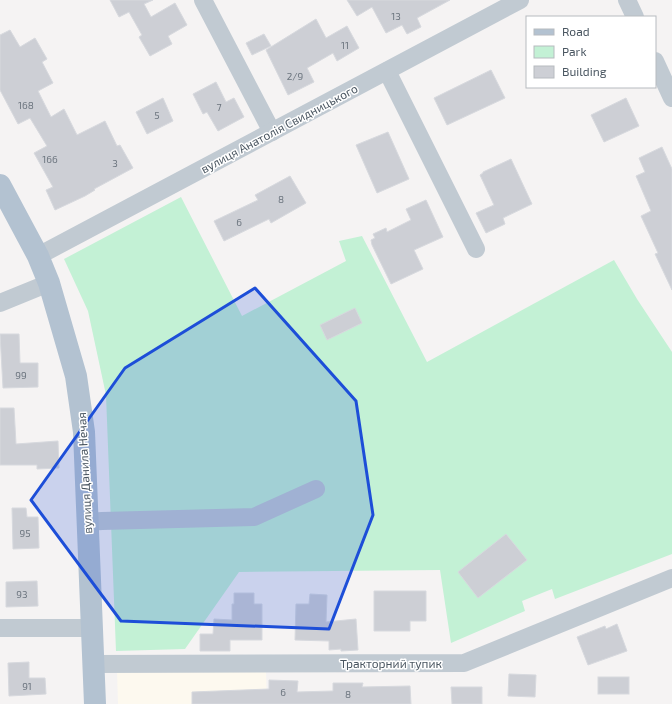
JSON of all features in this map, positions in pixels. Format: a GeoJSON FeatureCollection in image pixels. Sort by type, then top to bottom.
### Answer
{"type":"FeatureCollection","features":[{"type":"Feature","properties":{"kind":"main road","name":"вулиця Данила Нечая"},"geometry":{"type":"LineString","coordinates":[[0,185],[38,256],[49,283],[76,376],[84,432],[95,704]]}},
{"type":"Feature","properties":{"kind":"street"},"geometry":{"type":"LineString","coordinates":[[203,0],[272,132]]}},
{"type":"Feature","properties":{"kind":"street","name":"вулиця Анатолія Свидницького"},"geometry":{"type":"LineString","coordinates":[[38,256],[387,71],[494,6],[520,0]]}},
{"type":"Feature","properties":{"kind":"street"},"geometry":{"type":"LineString","coordinates":[[627,0],[635,16]]}},
{"type":"Feature","properties":{"kind":"street"},"geometry":{"type":"LineString","coordinates":[[656,63],[672,98]]}},
{"type":"Feature","properties":{"kind":"street"},"geometry":{"type":"LineString","coordinates":[[387,71],[476,250]]}},
{"type":"Feature","properties":{"kind":"street"},"geometry":{"type":"LineString","coordinates":[[0,303],[49,283]]}},
{"type":"Feature","properties":{"kind":"street"},"geometry":{"type":"LineString","coordinates":[[87,522],[254,517],[316,489]]}},
{"type":"Feature","properties":{"kind":"street","name":"Тракторний тупик"},"geometry":{"type":"LineString","coordinates":[[93,664],[464,663],[672,578]]}},
{"type":"Feature","properties":{"kind":"street"},"geometry":{"type":"LineString","coordinates":[[0,628],[91,628]]}},
{"type":"Feature","properties":{"kind":"highlighted area"},"geometry":{"type":"Polygon","coordinates":[[[255,288],[356,401],[373,515],[329,629],[121,621],[31,500],[125,368],[255,288]]]}},
{"type":"Feature","properties":{"kind":"shaded area"},"geometry":{"type":"Polygon","coordinates":[[[117,671],[266,672],[267,704],[118,704],[117,671]]]}},
{"type":"Feature","properties":{"kind":"green space"},"geometry":{"type":"Polygon","coordinates":[[[181,197],[242,316],[346,261],[339,241],[362,236],[427,362],[614,260],[637,299],[672,352],[672,554],[555,599],[552,589],[522,601],[525,611],[451,643],[440,570],[239,572],[185,649],[116,651],[106,395],[88,311],[64,259],[181,197]]]}},
{"type":"Feature","properties":{"kind":"building"},"geometry":{"type":"Polygon","coordinates":[[[110,0],[153,0],[144,4],[151,17],[175,3],[187,25],[168,36],[172,44],[150,56],[139,37],[142,35],[129,12],[119,17],[110,0]]]}},
{"type":"Feature","properties":{"kind":"building"},"geometry":{"type":"Polygon","coordinates":[[[347,0],[450,0],[417,18],[421,27],[407,34],[402,25],[386,33],[372,7],[357,16],[347,0]]]}},
{"type":"Feature","properties":{"kind":"building"},"geometry":{"type":"Polygon","coordinates":[[[316,19],[326,38],[347,26],[359,48],[337,61],[333,53],[307,68],[314,82],[288,95],[266,50],[316,19]]]}},
{"type":"Feature","properties":{"kind":"building"},"geometry":{"type":"Polygon","coordinates":[[[10,30],[20,47],[35,38],[47,59],[42,62],[53,83],[38,91],[51,117],[64,109],[77,135],[105,121],[117,146],[120,145],[133,168],[94,189],[95,190],[85,196],[55,210],[46,190],[53,187],[34,153],[47,146],[30,118],[18,124],[0,90],[0,35],[10,30]]]}},
{"type":"Feature","properties":{"kind":"building"},"geometry":{"type":"Polygon","coordinates":[[[264,34],[271,46],[252,55],[246,43],[264,34]]]}},
{"type":"Feature","properties":{"kind":"building"},"geometry":{"type":"Polygon","coordinates":[[[491,70],[505,98],[447,125],[434,98],[491,70]]]}},
{"type":"Feature","properties":{"kind":"building"},"geometry":{"type":"Polygon","coordinates":[[[216,82],[226,102],[234,98],[244,117],[218,131],[207,112],[203,114],[193,94],[216,82]]]}},
{"type":"Feature","properties":{"kind":"building"},"geometry":{"type":"Polygon","coordinates":[[[163,98],[173,121],[147,134],[136,112],[163,98]]]}},
{"type":"Feature","properties":{"kind":"building"},"geometry":{"type":"Polygon","coordinates":[[[626,98],[639,126],[604,142],[591,115],[626,98]]]}},
{"type":"Feature","properties":{"kind":"building"},"geometry":{"type":"Polygon","coordinates":[[[388,132],[409,179],[377,193],[356,145],[388,132]]]}},
{"type":"Feature","properties":{"kind":"building"},"geometry":{"type":"Polygon","coordinates":[[[662,147],[672,169],[672,290],[655,254],[658,253],[641,216],[651,211],[636,176],[645,172],[639,158],[662,147]]]}},
{"type":"Feature","properties":{"kind":"building"},"geometry":{"type":"Polygon","coordinates":[[[511,159],[532,204],[503,218],[505,224],[486,233],[476,213],[494,205],[480,175],[483,172],[511,159]]]}},
{"type":"Feature","properties":{"kind":"building"},"geometry":{"type":"Polygon","coordinates":[[[290,176],[306,203],[271,223],[269,219],[224,241],[214,221],[258,200],[255,195],[290,176]]]}},
{"type":"Feature","properties":{"kind":"building"},"geometry":{"type":"Polygon","coordinates":[[[426,200],[443,237],[414,250],[423,269],[391,284],[372,245],[371,240],[375,238],[373,234],[386,228],[387,232],[411,220],[406,209],[426,200]]]}},
{"type":"Feature","properties":{"kind":"building"},"geometry":{"type":"Polygon","coordinates":[[[355,308],[362,323],[327,340],[320,325],[355,308]]]}},
{"type":"Feature","properties":{"kind":"building"},"geometry":{"type":"Polygon","coordinates":[[[0,334],[19,334],[20,363],[38,363],[38,387],[3,388],[0,334]]]}},
{"type":"Feature","properties":{"kind":"building"},"geometry":{"type":"Polygon","coordinates":[[[0,408],[14,408],[16,444],[58,441],[59,468],[37,469],[37,465],[0,465],[0,408]]]}},
{"type":"Feature","properties":{"kind":"building"},"geometry":{"type":"Polygon","coordinates":[[[12,508],[26,508],[27,517],[38,517],[39,548],[13,549],[12,508]]]}},
{"type":"Feature","properties":{"kind":"building"},"geometry":{"type":"Polygon","coordinates":[[[506,534],[527,560],[478,598],[458,572],[506,534]]]}},
{"type":"Feature","properties":{"kind":"building"},"geometry":{"type":"Polygon","coordinates":[[[37,581],[38,606],[6,607],[6,582],[37,581]]]}},
{"type":"Feature","properties":{"kind":"building"},"geometry":{"type":"Polygon","coordinates":[[[374,591],[426,591],[426,621],[410,621],[410,631],[374,631],[374,591]]]}},
{"type":"Feature","properties":{"kind":"building"},"geometry":{"type":"Polygon","coordinates":[[[234,593],[254,593],[254,604],[262,604],[262,640],[230,640],[230,651],[200,651],[200,634],[213,634],[214,619],[232,620],[234,593]]]}},
{"type":"Feature","properties":{"kind":"building"},"geometry":{"type":"Polygon","coordinates":[[[310,594],[327,595],[326,622],[356,619],[358,650],[329,650],[329,641],[295,640],[296,604],[309,604],[310,594]]]}},
{"type":"Feature","properties":{"kind":"building"},"geometry":{"type":"Polygon","coordinates":[[[617,624],[627,651],[588,665],[577,637],[605,626],[606,629],[617,624]]]}},
{"type":"Feature","properties":{"kind":"building"},"geometry":{"type":"Polygon","coordinates":[[[29,662],[29,678],[45,678],[46,694],[9,696],[8,663],[29,662]]]}},
{"type":"Feature","properties":{"kind":"building"},"geometry":{"type":"Polygon","coordinates":[[[509,674],[536,675],[535,697],[508,696],[509,674]]]}},
{"type":"Feature","properties":{"kind":"building"},"geometry":{"type":"Polygon","coordinates":[[[598,677],[629,677],[629,694],[598,694],[598,677]]]}},
{"type":"Feature","properties":{"kind":"building"},"geometry":{"type":"Polygon","coordinates":[[[269,680],[298,681],[297,692],[333,691],[333,683],[363,683],[362,687],[410,686],[411,704],[192,704],[192,692],[269,689],[269,680]]]}},
{"type":"Feature","properties":{"kind":"building"},"geometry":{"type":"Polygon","coordinates":[[[451,687],[482,687],[482,704],[452,704],[451,687]]]}}]}
